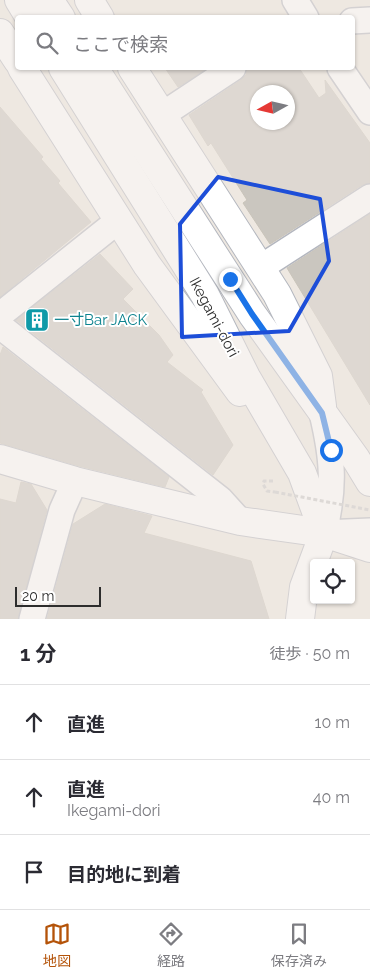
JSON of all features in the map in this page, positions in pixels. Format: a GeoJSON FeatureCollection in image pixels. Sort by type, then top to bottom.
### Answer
{"type":"FeatureCollection","features":[{"type":"Feature","properties":{"kind":"main road"},"geometry":{"type":"LineString","coordinates":[[19,0],[28,15]]}},
{"type":"Feature","properties":{"kind":"main road"},"geometry":{"type":"LineString","coordinates":[[50,0],[59,15]]}},
{"type":"Feature","properties":{"kind":"main road"},"geometry":{"type":"LineString","coordinates":[[89,0],[98,15]]}},
{"type":"Feature","properties":{"kind":"main road"},"geometry":{"type":"LineString","coordinates":[[0,33],[15,56]]}},
{"type":"Feature","properties":{"kind":"main road"},"geometry":{"type":"LineString","coordinates":[[23,70],[176,307],[235,387],[281,436]]}},
{"type":"Feature","properties":{"kind":"main road","name":"Ikegami-dori"},"geometry":{"type":"LineString","coordinates":[[65,70],[205,295],[246,377],[302,473],[324,533]]}},
{"type":"Feature","properties":{"kind":"main road","name":"Ikegami-dori"},"geometry":{"type":"LineString","coordinates":[[95,70],[252,314],[322,413],[363,455],[370,482]]}},
{"type":"Feature","properties":{"kind":"main road"},"geometry":{"type":"LineString","coordinates":[[133,70],[260,268],[318,376],[322,413]]}},
{"type":"Feature","properties":{"kind":"main road"},"geometry":{"type":"LineString","coordinates":[[0,459],[74,481],[240,522],[324,533],[370,548]]}},
{"type":"Feature","properties":{"kind":"main road"},"geometry":{"type":"LineString","coordinates":[[300,619],[304,587],[324,533]]}},
{"type":"Feature","properties":{"kind":"street"},"geometry":{"type":"LineString","coordinates":[[295,0],[304,15]]}},
{"type":"Feature","properties":{"kind":"street"},"geometry":{"type":"LineString","coordinates":[[355,21],[370,20]]}},
{"type":"Feature","properties":{"kind":"street"},"geometry":{"type":"LineString","coordinates":[[162,114],[230,70]]}},
{"type":"Feature","properties":{"kind":"street"},"geometry":{"type":"LineString","coordinates":[[341,70],[370,112]]}},
{"type":"Feature","properties":{"kind":"street"},"geometry":{"type":"LineString","coordinates":[[260,268],[370,197]]}},
{"type":"Feature","properties":{"kind":"street"},"geometry":{"type":"LineString","coordinates":[[0,315],[119,220]]}},
{"type":"Feature","properties":{"kind":"street"},"geometry":{"type":"LineString","coordinates":[[0,326],[220,500],[240,522]]}},
{"type":"Feature","properties":{"kind":"street"},"geometry":{"type":"LineString","coordinates":[[322,413],[331,450],[332,482],[330,508],[324,533],[370,531]]}},
{"type":"Feature","properties":{"kind":"street"},"geometry":{"type":"LineString","coordinates":[[32,619],[62,510],[74,481]]}},
{"type":"Feature","properties":{"kind":"path"},"geometry":{"type":"LineString","coordinates":[[274,487],[272,480],[264,481],[262,484],[267,491],[370,510]]}},
{"type":"Feature","properties":{"kind":"highlighted area"},"geometry":{"type":"Polygon","coordinates":[[[218,177],[320,199],[329,261],[289,331],[182,337],[180,224],[218,177]]]}},
{"type":"Feature","properties":{"kind":"building"},"geometry":{"type":"Polygon","coordinates":[[[166,70],[205,70],[178,87],[166,70]]]}},
{"type":"Feature","properties":{"kind":"building"},"geometry":{"type":"Polygon","coordinates":[[[247,70],[300,70],[319,98],[326,93],[325,80],[370,143],[370,183],[362,185],[270,244],[243,203],[247,200],[211,143],[208,146],[189,115],[241,80],[246,75],[247,70]]]}},
{"type":"Feature","properties":{"kind":"building"},"geometry":{"type":"Polygon","coordinates":[[[0,107],[43,157],[41,159],[60,181],[58,183],[91,222],[0,297],[0,107]]]}},
{"type":"Feature","properties":{"kind":"building"},"geometry":{"type":"Polygon","coordinates":[[[370,214],[370,405],[287,268],[370,214]]]}},
{"type":"Feature","properties":{"kind":"building"},"geometry":{"type":"Polygon","coordinates":[[[100,254],[133,289],[123,299],[159,335],[173,355],[167,362],[203,390],[201,392],[233,445],[213,475],[16,320],[100,254]]]}},
{"type":"Feature","properties":{"kind":"building"},"geometry":{"type":"Polygon","coordinates":[[[3,347],[169,477],[165,487],[79,466],[0,443],[0,355],[3,347]]]}},
{"type":"Feature","properties":{"kind":"building"},"geometry":{"type":"Polygon","coordinates":[[[21,482],[31,484],[47,510],[18,619],[0,619],[0,499],[16,503],[21,482]]]}},
{"type":"Feature","properties":{"kind":"building"},"geometry":{"type":"Polygon","coordinates":[[[105,504],[152,516],[144,533],[251,561],[269,619],[47,619],[73,524],[105,504]]]}},
{"type":"Feature","properties":{"kind":"place","name":"一寸Bar JACK"},"geometry":{"type":"Point","coordinates":[37,320]}},
{"type":"Feature","properties":{"kind":"route"},"geometry":{"type":"LineString","coordinates":[[230,279],[252,314],[322,413],[331,450]]}}]}
